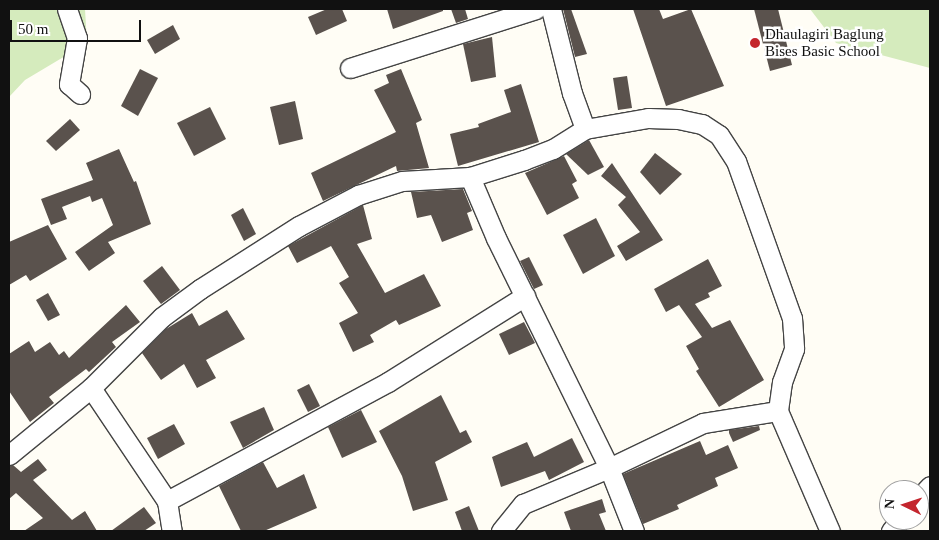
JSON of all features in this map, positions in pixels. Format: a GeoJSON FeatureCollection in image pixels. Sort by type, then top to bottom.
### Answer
{"type":"FeatureCollection","features":[{"type":"Feature","properties":{"kind":"street"},"geometry":{"type":"LineString","coordinates":[[67,9],[77,38],[69,84],[80,94]]}},
{"type":"Feature","properties":{"kind":"street"},"geometry":{"type":"LineString","coordinates":[[350,68],[536,9]]}},
{"type":"Feature","properties":{"kind":"street"},"geometry":{"type":"LineString","coordinates":[[551,9],[572,93],[585,128]]}},
{"type":"Feature","properties":{"kind":"street"},"geometry":{"type":"LineString","coordinates":[[10,452],[91,388],[162,317],[200,289],[299,226],[358,195],[402,181],[470,177],[553,149],[585,128],[648,118],[678,119],[702,124],[719,135],[736,161],[746,184],[792,318],[794,349],[782,382],[778,411],[830,531]]}},
{"type":"Feature","properties":{"kind":"street"},"geometry":{"type":"LineString","coordinates":[[470,177],[525,296],[609,468],[634,531]]}},
{"type":"Feature","properties":{"kind":"street"},"geometry":{"type":"LineString","coordinates":[[167,501],[261,453],[388,382],[525,296]]}},
{"type":"Feature","properties":{"kind":"street"},"geometry":{"type":"LineString","coordinates":[[91,388],[167,501],[172,531]]}},
{"type":"Feature","properties":{"kind":"street"},"geometry":{"type":"LineString","coordinates":[[501,531],[523,504],[609,468],[704,423],[778,411]]}},
{"type":"Feature","properties":{"kind":"green space"},"geometry":{"type":"Polygon","coordinates":[[[9,9],[85,9],[87,43],[25,80],[9,97],[9,9]]]}},
{"type":"Feature","properties":{"kind":"green space"},"geometry":{"type":"Polygon","coordinates":[[[810,9],[930,9],[930,68],[836,43],[810,9]]]}},
{"type":"Feature","properties":{"kind":"building"},"geometry":{"type":"Polygon","coordinates":[[[327,9],[342,9],[347,21],[316,35],[308,17],[327,9]]]}},
{"type":"Feature","properties":{"kind":"building"},"geometry":{"type":"Polygon","coordinates":[[[387,9],[443,9],[443,11],[393,29],[387,9]]]}},
{"type":"Feature","properties":{"kind":"building"},"geometry":{"type":"Polygon","coordinates":[[[451,9],[465,9],[468,19],[456,23],[451,9]]]}},
{"type":"Feature","properties":{"kind":"building"},"geometry":{"type":"Polygon","coordinates":[[[563,9],[571,9],[587,54],[575,57],[563,9]]]}},
{"type":"Feature","properties":{"kind":"building"},"geometry":{"type":"Polygon","coordinates":[[[633,9],[659,9],[663,19],[691,9],[724,86],[666,106],[633,9]]]}},
{"type":"Feature","properties":{"kind":"building"},"geometry":{"type":"Polygon","coordinates":[[[754,9],[778,9],[792,65],[770,71],[754,9]]]}},
{"type":"Feature","properties":{"kind":"building"},"geometry":{"type":"Polygon","coordinates":[[[173,25],[180,39],[155,54],[147,40],[173,25]]]}},
{"type":"Feature","properties":{"kind":"building"},"geometry":{"type":"Polygon","coordinates":[[[492,37],[496,77],[471,82],[463,44],[492,37]]]}},
{"type":"Feature","properties":{"kind":"building"},"geometry":{"type":"Polygon","coordinates":[[[140,69],[158,78],[138,116],[121,106],[140,69]]]}},
{"type":"Feature","properties":{"kind":"building"},"geometry":{"type":"Polygon","coordinates":[[[401,69],[422,120],[416,123],[429,168],[397,171],[396,166],[323,201],[311,173],[396,132],[374,90],[389,83],[386,75],[401,69]]]}},
{"type":"Feature","properties":{"kind":"building"},"geometry":{"type":"Polygon","coordinates":[[[627,76],[632,108],[618,110],[613,78],[627,76]]]}},
{"type":"Feature","properties":{"kind":"building"},"geometry":{"type":"Polygon","coordinates":[[[521,84],[539,142],[458,166],[450,134],[479,127],[478,124],[511,112],[504,90],[521,84]]]}},
{"type":"Feature","properties":{"kind":"building"},"geometry":{"type":"Polygon","coordinates":[[[295,101],[303,139],[279,145],[270,107],[295,101]]]}},
{"type":"Feature","properties":{"kind":"building"},"geometry":{"type":"Polygon","coordinates":[[[210,107],[226,139],[194,156],[177,123],[210,107]]]}},
{"type":"Feature","properties":{"kind":"building"},"geometry":{"type":"Polygon","coordinates":[[[70,119],[80,130],[56,151],[46,141],[70,119]]]}},
{"type":"Feature","properties":{"kind":"building"},"geometry":{"type":"Polygon","coordinates":[[[589,140],[604,167],[588,175],[566,154],[589,140]]]}},
{"type":"Feature","properties":{"kind":"building"},"geometry":{"type":"Polygon","coordinates":[[[119,149],[134,182],[136,181],[151,224],[108,242],[115,253],[89,271],[75,252],[113,225],[102,198],[92,202],[90,196],[62,207],[67,219],[51,225],[41,199],[93,180],[86,163],[119,149]]]}},
{"type":"Feature","properties":{"kind":"building"},"geometry":{"type":"Polygon","coordinates":[[[655,153],[682,174],[660,195],[640,172],[655,153]]]}},
{"type":"Feature","properties":{"kind":"building"},"geometry":{"type":"Polygon","coordinates":[[[564,156],[577,181],[572,184],[579,198],[547,215],[525,173],[564,156]]]}},
{"type":"Feature","properties":{"kind":"building"},"geometry":{"type":"Polygon","coordinates":[[[612,163],[663,240],[626,261],[617,246],[640,232],[618,205],[626,197],[601,176],[612,163]]]}},
{"type":"Feature","properties":{"kind":"building"},"geometry":{"type":"Polygon","coordinates":[[[463,189],[472,211],[467,213],[473,230],[442,242],[431,215],[417,218],[411,192],[463,189]]]}},
{"type":"Feature","properties":{"kind":"building"},"geometry":{"type":"Polygon","coordinates":[[[363,205],[372,239],[357,244],[385,293],[424,274],[441,306],[399,325],[396,320],[370,335],[374,342],[353,352],[339,323],[358,313],[339,283],[349,277],[331,246],[297,263],[288,246],[363,205]]]}},
{"type":"Feature","properties":{"kind":"building"},"geometry":{"type":"Polygon","coordinates":[[[243,208],[256,234],[244,241],[231,215],[243,208]]]}},
{"type":"Feature","properties":{"kind":"building"},"geometry":{"type":"Polygon","coordinates":[[[596,218],[615,256],[583,274],[563,235],[596,218]]]}},
{"type":"Feature","properties":{"kind":"building"},"geometry":{"type":"Polygon","coordinates":[[[48,225],[67,259],[30,281],[26,275],[9,285],[9,242],[48,225]]]}},
{"type":"Feature","properties":{"kind":"building"},"geometry":{"type":"Polygon","coordinates":[[[529,257],[543,285],[534,289],[520,261],[529,257]]]}},
{"type":"Feature","properties":{"kind":"building"},"geometry":{"type":"Polygon","coordinates":[[[708,259],[722,286],[708,293],[710,297],[695,304],[712,328],[730,320],[764,380],[719,407],[696,371],[699,369],[686,346],[702,337],[679,305],[666,312],[654,289],[708,259]]]}},
{"type":"Feature","properties":{"kind":"building"},"geometry":{"type":"Polygon","coordinates":[[[162,266],[180,290],[161,304],[143,281],[162,266]]]}},
{"type":"Feature","properties":{"kind":"building"},"geometry":{"type":"Polygon","coordinates":[[[48,293],[60,315],[48,321],[36,300],[48,293]]]}},
{"type":"Feature","properties":{"kind":"building"},"geometry":{"type":"Polygon","coordinates":[[[126,305],[140,322],[112,342],[116,347],[89,372],[86,369],[49,397],[54,403],[30,422],[9,391],[9,354],[29,341],[35,352],[50,342],[59,355],[64,351],[69,358],[126,305]]]}},
{"type":"Feature","properties":{"kind":"building"},"geometry":{"type":"Polygon","coordinates":[[[227,310],[245,339],[206,360],[216,378],[197,388],[184,364],[161,380],[142,353],[166,329],[192,313],[199,326],[227,310]]]}},
{"type":"Feature","properties":{"kind":"building"},"geometry":{"type":"Polygon","coordinates":[[[524,322],[535,343],[509,355],[499,334],[524,322]]]}},
{"type":"Feature","properties":{"kind":"building"},"geometry":{"type":"Polygon","coordinates":[[[309,384],[320,406],[308,412],[297,390],[309,384]]]}},
{"type":"Feature","properties":{"kind":"building"},"geometry":{"type":"Polygon","coordinates":[[[441,395],[460,433],[466,430],[472,442],[435,462],[448,500],[413,511],[402,476],[379,431],[441,395]]]}},
{"type":"Feature","properties":{"kind":"building"},"geometry":{"type":"Polygon","coordinates":[[[264,407],[274,430],[243,448],[230,422],[264,407]]]}},
{"type":"Feature","properties":{"kind":"building"},"geometry":{"type":"Polygon","coordinates":[[[361,410],[377,442],[342,458],[328,427],[361,410]]]}},
{"type":"Feature","properties":{"kind":"building"},"geometry":{"type":"Polygon","coordinates":[[[174,424],[185,444],[158,459],[147,438],[174,424]]]}},
{"type":"Feature","properties":{"kind":"building"},"geometry":{"type":"Polygon","coordinates":[[[759,426],[760,430],[733,442],[729,433],[729,430],[759,426]]]}},
{"type":"Feature","properties":{"kind":"building"},"geometry":{"type":"Polygon","coordinates":[[[572,438],[584,462],[549,480],[545,471],[501,487],[492,457],[527,442],[534,457],[572,438]]]}},
{"type":"Feature","properties":{"kind":"building"},"geometry":{"type":"Polygon","coordinates":[[[700,441],[706,455],[728,445],[738,468],[715,478],[718,486],[677,505],[679,509],[643,524],[623,474],[700,441]]]}},
{"type":"Feature","properties":{"kind":"building"},"geometry":{"type":"Polygon","coordinates":[[[38,459],[47,470],[33,480],[72,520],[85,511],[97,531],[24,531],[43,518],[16,493],[9,499],[9,466],[13,465],[21,472],[38,459]]]}},
{"type":"Feature","properties":{"kind":"building"},"geometry":{"type":"Polygon","coordinates":[[[263,462],[277,488],[304,474],[317,508],[264,531],[241,531],[219,486],[263,462]]]}},
{"type":"Feature","properties":{"kind":"building"},"geometry":{"type":"Polygon","coordinates":[[[602,499],[606,512],[599,514],[606,531],[571,531],[564,512],[602,499]]]}},
{"type":"Feature","properties":{"kind":"building"},"geometry":{"type":"Polygon","coordinates":[[[469,506],[479,531],[462,531],[455,512],[469,506]]]}},
{"type":"Feature","properties":{"kind":"building"},"geometry":{"type":"Polygon","coordinates":[[[144,507],[156,523],[144,531],[111,531],[144,507]]]}},
{"type":"Feature","properties":{"kind":"place","name":"Dhaulagiri Baglung Bises Basic School"},"geometry":{"type":"Point","coordinates":[755,43]}}]}
